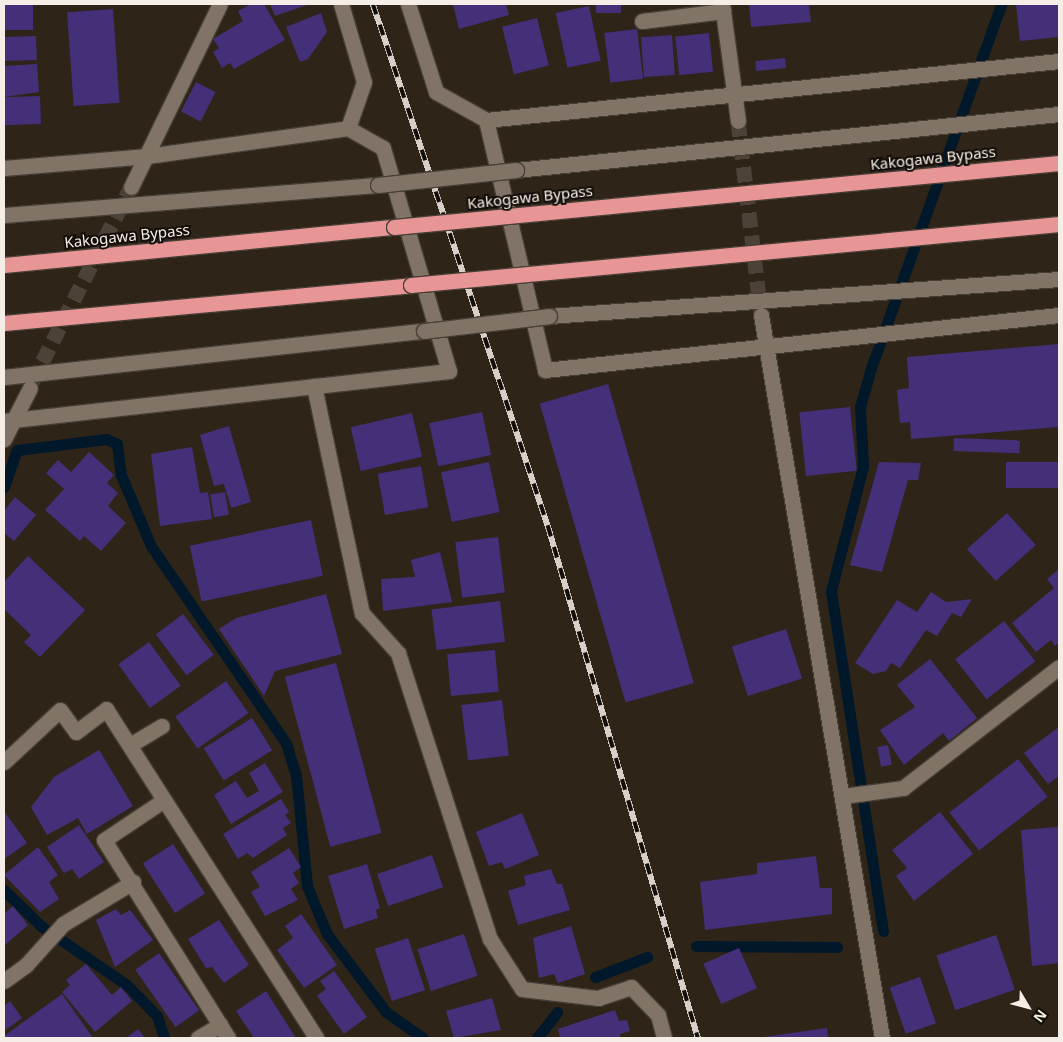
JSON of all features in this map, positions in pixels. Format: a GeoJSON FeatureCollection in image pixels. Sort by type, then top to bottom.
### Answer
{"type":"FeatureCollection","features":[{"type":"Feature","properties":{"kind":"highway","name":"Kakogawa Bypass"},"geometry":{"type":"LineString","coordinates":[[4,265],[1059,163]]}},
{"type":"Feature","properties":{"kind":"highway"},"geometry":{"type":"LineString","coordinates":[[4,323],[1059,224]]}},
{"type":"Feature","properties":{"kind":"street"},"geometry":{"type":"LineString","coordinates":[[131,187],[220,4]]}},
{"type":"Feature","properties":{"kind":"street"},"geometry":{"type":"LineString","coordinates":[[340,4],[364,82],[348,128]]}},
{"type":"Feature","properties":{"kind":"street"},"geometry":{"type":"LineString","coordinates":[[408,4],[436,92],[486,120],[1059,61]]}},
{"type":"Feature","properties":{"kind":"street"},"geometry":{"type":"LineString","coordinates":[[642,21],[722,8],[738,121]]}},
{"type":"Feature","properties":{"kind":"street"},"geometry":{"type":"LineString","coordinates":[[4,215],[378,185],[1059,114]]}},
{"type":"Feature","properties":{"kind":"street"},"geometry":{"type":"LineString","coordinates":[[486,120],[545,370],[1059,315]]}},
{"type":"Feature","properties":{"kind":"street"},"geometry":{"type":"LineString","coordinates":[[4,168],[147,156],[348,128],[383,148],[449,371],[9,420]]}},
{"type":"Feature","properties":{"kind":"street"},"geometry":{"type":"LineString","coordinates":[[4,377],[549,316],[1059,279]]}},
{"type":"Feature","properties":{"kind":"street"},"geometry":{"type":"LineString","coordinates":[[761,315],[845,796],[882,1038]]}},
{"type":"Feature","properties":{"kind":"street"},"geometry":{"type":"LineString","coordinates":[[314,386],[362,613],[398,653],[490,939],[522,988],[598,998],[631,987],[658,1015],[664,1038]]}},
{"type":"Feature","properties":{"kind":"street"},"geometry":{"type":"LineString","coordinates":[[4,440],[9,420],[30,388]]}},
{"type":"Feature","properties":{"kind":"street"},"geometry":{"type":"LineString","coordinates":[[845,796],[904,788],[1059,667]]}},
{"type":"Feature","properties":{"kind":"street"},"geometry":{"type":"LineString","coordinates":[[4,762],[60,710],[76,732],[106,708],[316,1038]]}},
{"type":"Feature","properties":{"kind":"street"},"geometry":{"type":"LineString","coordinates":[[130,745],[162,726]]}},
{"type":"Feature","properties":{"kind":"street"},"geometry":{"type":"LineString","coordinates":[[164,800],[104,840],[133,882],[228,1038]]}},
{"type":"Feature","properties":{"kind":"street"},"geometry":{"type":"LineString","coordinates":[[4,982],[26,965],[64,924],[133,882]]}},
{"type":"Feature","properties":{"kind":"street"},"geometry":{"type":"LineString","coordinates":[[198,1038],[220,1025]]}},
{"type":"Feature","properties":{"kind":"building"},"geometry":{"type":"Polygon","coordinates":[[[4,4],[33,4],[33,30],[4,30],[4,4]]]}},
{"type":"Feature","properties":{"kind":"building"},"geometry":{"type":"Polygon","coordinates":[[[251,4],[264,4],[285,40],[234,69],[230,63],[222,68],[213,52],[219,48],[213,39],[243,21],[238,11],[251,4]]]}},
{"type":"Feature","properties":{"kind":"building"},"geometry":{"type":"Polygon","coordinates":[[[270,4],[310,4],[275,16],[270,4]]]}},
{"type":"Feature","properties":{"kind":"building"},"geometry":{"type":"Polygon","coordinates":[[[453,4],[506,4],[509,15],[459,29],[453,4]]]}},
{"type":"Feature","properties":{"kind":"building"},"geometry":{"type":"Polygon","coordinates":[[[596,4],[621,4],[621,13],[596,13],[596,4]]]}},
{"type":"Feature","properties":{"kind":"building"},"geometry":{"type":"Polygon","coordinates":[[[749,4],[809,4],[811,22],[751,27],[749,4]]]}},
{"type":"Feature","properties":{"kind":"building"},"geometry":{"type":"Polygon","coordinates":[[[1016,4],[1059,4],[1059,37],[1020,41],[1016,4]]]}},
{"type":"Feature","properties":{"kind":"building"},"geometry":{"type":"Polygon","coordinates":[[[589,6],[601,61],[567,68],[556,13],[589,6]]]}},
{"type":"Feature","properties":{"kind":"building"},"geometry":{"type":"Polygon","coordinates":[[[113,9],[120,103],[74,106],[67,12],[113,9]]]}},
{"type":"Feature","properties":{"kind":"building"},"geometry":{"type":"Polygon","coordinates":[[[321,13],[327,32],[308,59],[300,62],[286,27],[321,13]]]}},
{"type":"Feature","properties":{"kind":"building"},"geometry":{"type":"Polygon","coordinates":[[[537,18],[549,66],[514,74],[502,27],[537,18]]]}},
{"type":"Feature","properties":{"kind":"building"},"geometry":{"type":"Polygon","coordinates":[[[637,29],[643,79],[610,83],[604,33],[637,29]]]}},
{"type":"Feature","properties":{"kind":"building"},"geometry":{"type":"Polygon","coordinates":[[[709,33],[713,72],[679,75],[675,37],[709,33]]]}},
{"type":"Feature","properties":{"kind":"building"},"geometry":{"type":"Polygon","coordinates":[[[672,35],[675,75],[644,77],[641,37],[672,35]]]}},
{"type":"Feature","properties":{"kind":"building"},"geometry":{"type":"Polygon","coordinates":[[[36,36],[37,60],[5,61],[4,37],[36,36]]]}},
{"type":"Feature","properties":{"kind":"building"},"geometry":{"type":"Polygon","coordinates":[[[785,58],[786,68],[756,71],[755,61],[785,58]]]}},
{"type":"Feature","properties":{"kind":"building"},"geometry":{"type":"Polygon","coordinates":[[[37,64],[39,92],[4,97],[4,66],[37,64]]]}},
{"type":"Feature","properties":{"kind":"building"},"geometry":{"type":"Polygon","coordinates":[[[196,82],[216,92],[201,121],[181,111],[196,82]]]}},
{"type":"Feature","properties":{"kind":"building"},"geometry":{"type":"Polygon","coordinates":[[[40,96],[41,124],[5,125],[4,97],[40,96]]]}},
{"type":"Feature","properties":{"kind":"building"},"geometry":{"type":"Polygon","coordinates":[[[1059,344],[1059,427],[911,439],[910,422],[900,423],[897,390],[909,388],[907,357],[1059,344]]]}},
{"type":"Feature","properties":{"kind":"building"},"geometry":{"type":"Polygon","coordinates":[[[608,384],[694,683],[625,703],[540,404],[608,384]]]}},
{"type":"Feature","properties":{"kind":"building"},"geometry":{"type":"Polygon","coordinates":[[[850,407],[857,471],[806,476],[799,412],[850,407]]]}},
{"type":"Feature","properties":{"kind":"building"},"geometry":{"type":"Polygon","coordinates":[[[482,412],[491,455],[438,466],[429,423],[482,412]]]}},
{"type":"Feature","properties":{"kind":"building"},"geometry":{"type":"Polygon","coordinates":[[[412,413],[422,457],[361,471],[351,427],[412,413]]]}},
{"type":"Feature","properties":{"kind":"building"},"geometry":{"type":"Polygon","coordinates":[[[229,426],[251,502],[231,508],[224,484],[214,486],[200,435],[229,426]]]}},
{"type":"Feature","properties":{"kind":"building"},"geometry":{"type":"Polygon","coordinates":[[[954,438],[1020,440],[1020,453],[954,451],[954,438]]]}},
{"type":"Feature","properties":{"kind":"building"},"geometry":{"type":"Polygon","coordinates":[[[192,447],[200,493],[208,492],[212,519],[160,526],[151,454],[192,447]]]}},
{"type":"Feature","properties":{"kind":"building"},"geometry":{"type":"Polygon","coordinates":[[[89,452],[114,475],[107,483],[118,493],[108,506],[126,523],[101,551],[84,536],[80,541],[45,510],[64,489],[46,473],[58,460],[71,472],[89,452]]]}},
{"type":"Feature","properties":{"kind":"building"},"geometry":{"type":"Polygon","coordinates":[[[489,462],[500,512],[452,522],[441,472],[489,462]]]}},
{"type":"Feature","properties":{"kind":"building"},"geometry":{"type":"Polygon","coordinates":[[[879,462],[921,463],[918,480],[908,480],[882,572],[850,565],[879,462]]]}},
{"type":"Feature","properties":{"kind":"building"},"geometry":{"type":"Polygon","coordinates":[[[1006,462],[1059,462],[1059,488],[1006,488],[1006,462]]]}},
{"type":"Feature","properties":{"kind":"building"},"geometry":{"type":"Polygon","coordinates":[[[421,466],[428,507],[385,515],[378,474],[421,466]]]}},
{"type":"Feature","properties":{"kind":"building"},"geometry":{"type":"Polygon","coordinates":[[[225,492],[229,515],[214,517],[210,495],[225,492]]]}},
{"type":"Feature","properties":{"kind":"building"},"geometry":{"type":"Polygon","coordinates":[[[15,497],[36,515],[14,541],[4,533],[4,511],[15,497]]]}},
{"type":"Feature","properties":{"kind":"building"},"geometry":{"type":"Polygon","coordinates":[[[1007,513],[1036,545],[996,581],[967,549],[1007,513]]]}},
{"type":"Feature","properties":{"kind":"building"},"geometry":{"type":"Polygon","coordinates":[[[311,520],[323,576],[202,602],[190,546],[311,520]]]}},
{"type":"Feature","properties":{"kind":"building"},"geometry":{"type":"Polygon","coordinates":[[[498,537],[505,593],[462,598],[455,542],[498,537]]]}},
{"type":"Feature","properties":{"kind":"building"},"geometry":{"type":"Polygon","coordinates":[[[440,552],[452,602],[383,611],[381,579],[415,577],[411,560],[440,552]]]}},
{"type":"Feature","properties":{"kind":"building"},"geometry":{"type":"Polygon","coordinates":[[[28,556],[85,610],[40,657],[24,642],[31,635],[4,609],[4,582],[28,556]]]}},
{"type":"Feature","properties":{"kind":"building"},"geometry":{"type":"Polygon","coordinates":[[[1059,569],[1059,643],[1055,646],[1051,640],[1036,652],[1012,623],[1054,588],[1047,579],[1059,569]]]}},
{"type":"Feature","properties":{"kind":"building"},"geometry":{"type":"Polygon","coordinates":[[[931,592],[946,602],[972,599],[961,617],[952,613],[937,636],[926,630],[900,668],[891,663],[886,671],[873,674],[855,663],[897,600],[917,612],[931,592]]]}},
{"type":"Feature","properties":{"kind":"building"},"geometry":{"type":"Polygon","coordinates":[[[326,594],[342,654],[275,671],[264,696],[219,629],[236,618],[326,594]]]}},
{"type":"Feature","properties":{"kind":"building"},"geometry":{"type":"Polygon","coordinates":[[[500,601],[505,642],[437,650],[432,609],[500,601]]]}},
{"type":"Feature","properties":{"kind":"building"},"geometry":{"type":"Polygon","coordinates":[[[183,614],[214,655],[187,675],[156,634],[183,614]]]}},
{"type":"Feature","properties":{"kind":"building"},"geometry":{"type":"Polygon","coordinates":[[[1004,621],[1035,661],[987,699],[955,659],[1004,621]]]}},
{"type":"Feature","properties":{"kind":"building"},"geometry":{"type":"Polygon","coordinates":[[[786,629],[802,678],[748,696],[732,647],[786,629]]]}},
{"type":"Feature","properties":{"kind":"building"},"geometry":{"type":"Polygon","coordinates":[[[149,642],[181,686],[150,708],[118,664],[149,642]]]}},
{"type":"Feature","properties":{"kind":"building"},"geometry":{"type":"Polygon","coordinates":[[[495,650],[499,692],[451,696],[447,654],[495,650]]]}},
{"type":"Feature","properties":{"kind":"building"},"geometry":{"type":"Polygon","coordinates":[[[930,659],[977,718],[949,741],[943,733],[904,765],[880,730],[915,707],[897,685],[930,659]]]}},
{"type":"Feature","properties":{"kind":"building"},"geometry":{"type":"Polygon","coordinates":[[[336,663],[382,833],[330,847],[285,677],[336,663]]]}},
{"type":"Feature","properties":{"kind":"building"},"geometry":{"type":"Polygon","coordinates":[[[226,681],[248,713],[198,749],[175,717],[226,681]]]}},
{"type":"Feature","properties":{"kind":"building"},"geometry":{"type":"Polygon","coordinates":[[[502,700],[509,756],[468,761],[461,705],[502,700]]]}},
{"type":"Feature","properties":{"kind":"building"},"geometry":{"type":"Polygon","coordinates":[[[252,718],[272,750],[224,780],[204,748],[252,718]]]}},
{"type":"Feature","properties":{"kind":"building"},"geometry":{"type":"Polygon","coordinates":[[[1059,727],[1059,776],[1048,784],[1024,753],[1059,727]]]}},
{"type":"Feature","properties":{"kind":"building"},"geometry":{"type":"Polygon","coordinates":[[[888,745],[892,765],[881,767],[877,747],[888,745]]]}},
{"type":"Feature","properties":{"kind":"building"},"geometry":{"type":"Polygon","coordinates":[[[99,750],[133,806],[87,834],[78,818],[47,835],[31,807],[54,777],[99,750]]]}},
{"type":"Feature","properties":{"kind":"building"},"geometry":{"type":"Polygon","coordinates":[[[1018,759],[1048,797],[979,850],[949,813],[1018,759]]]}},
{"type":"Feature","properties":{"kind":"building"},"geometry":{"type":"Polygon","coordinates":[[[265,763],[283,792],[231,824],[214,795],[236,781],[247,798],[259,791],[249,773],[265,763]]]}},
{"type":"Feature","properties":{"kind":"building"},"geometry":{"type":"Polygon","coordinates":[[[281,799],[289,812],[285,815],[291,823],[283,828],[287,835],[253,858],[247,853],[238,859],[223,834],[281,799]]]}},
{"type":"Feature","properties":{"kind":"building"},"geometry":{"type":"Polygon","coordinates":[[[4,811],[27,843],[4,859],[4,811]]]}},
{"type":"Feature","properties":{"kind":"building"},"geometry":{"type":"Polygon","coordinates":[[[940,812],[973,854],[914,901],[896,876],[907,868],[892,850],[940,812]]]}},
{"type":"Feature","properties":{"kind":"building"},"geometry":{"type":"Polygon","coordinates":[[[522,813],[539,855],[505,869],[502,862],[489,866],[476,832],[522,813]]]}},
{"type":"Feature","properties":{"kind":"building"},"geometry":{"type":"Polygon","coordinates":[[[79,825],[104,862],[79,879],[72,869],[64,873],[47,847],[79,825]]]}},
{"type":"Feature","properties":{"kind":"building"},"geometry":{"type":"Polygon","coordinates":[[[1058,827],[1059,963],[1032,966],[1021,830],[1058,827]]]}},
{"type":"Feature","properties":{"kind":"building"},"geometry":{"type":"Polygon","coordinates":[[[173,844],[205,893],[175,913],[143,864],[173,844]]]}},
{"type":"Feature","properties":{"kind":"building"},"geometry":{"type":"Polygon","coordinates":[[[38,847],[58,875],[49,882],[59,899],[40,912],[4,875],[38,847]]]}},
{"type":"Feature","properties":{"kind":"building"},"geometry":{"type":"Polygon","coordinates":[[[289,848],[301,867],[293,873],[299,883],[291,889],[298,900],[265,916],[251,892],[260,887],[251,872],[289,848]]]}},
{"type":"Feature","properties":{"kind":"building"},"geometry":{"type":"Polygon","coordinates":[[[432,855],[443,887],[388,906],[377,874],[432,855]]]}},
{"type":"Feature","properties":{"kind":"building"},"geometry":{"type":"Polygon","coordinates":[[[816,856],[820,888],[832,888],[832,914],[705,930],[700,882],[757,874],[757,863],[816,856]]]}},
{"type":"Feature","properties":{"kind":"building"},"geometry":{"type":"Polygon","coordinates":[[[367,864],[380,908],[376,910],[378,918],[344,929],[328,876],[367,864]]]}},
{"type":"Feature","properties":{"kind":"building"},"geometry":{"type":"Polygon","coordinates":[[[551,869],[557,884],[562,884],[570,910],[518,925],[508,891],[526,885],[524,876],[551,869]]]}},
{"type":"Feature","properties":{"kind":"building"},"geometry":{"type":"Polygon","coordinates":[[[13,906],[28,925],[4,946],[4,914],[13,906]]]}},
{"type":"Feature","properties":{"kind":"building"},"geometry":{"type":"Polygon","coordinates":[[[116,909],[121,915],[130,910],[153,940],[115,967],[96,920],[116,909]]]}},
{"type":"Feature","properties":{"kind":"building"},"geometry":{"type":"Polygon","coordinates":[[[301,914],[337,965],[304,988],[277,950],[293,938],[285,926],[301,914]]]}},
{"type":"Feature","properties":{"kind":"building"},"geometry":{"type":"Polygon","coordinates":[[[219,920],[249,965],[224,983],[212,967],[206,968],[188,939],[219,920]]]}},
{"type":"Feature","properties":{"kind":"building"},"geometry":{"type":"Polygon","coordinates":[[[571,926],[585,974],[558,983],[554,974],[539,978],[533,938],[571,926]]]}},
{"type":"Feature","properties":{"kind":"building"},"geometry":{"type":"Polygon","coordinates":[[[464,934],[478,976],[431,991],[417,949],[464,934]]]}},
{"type":"Feature","properties":{"kind":"building"},"geometry":{"type":"Polygon","coordinates":[[[996,935],[1015,990],[955,1010],[936,956],[996,935]]]}},
{"type":"Feature","properties":{"kind":"building"},"geometry":{"type":"Polygon","coordinates":[[[408,938],[425,990],[392,1001],[375,949],[408,938]]]}},
{"type":"Feature","properties":{"kind":"building"},"geometry":{"type":"Polygon","coordinates":[[[739,948],[757,988],[721,1004],[703,964],[739,948]]]}},
{"type":"Feature","properties":{"kind":"building"},"geometry":{"type":"Polygon","coordinates":[[[159,953],[199,1010],[175,1027],[135,970],[159,953]]]}},
{"type":"Feature","properties":{"kind":"building"},"geometry":{"type":"Polygon","coordinates":[[[86,964],[112,995],[121,987],[132,1001],[95,1032],[62,992],[70,985],[66,980],[86,964]]]}},
{"type":"Feature","properties":{"kind":"building"},"geometry":{"type":"Polygon","coordinates":[[[334,971],[367,1017],[344,1034],[317,996],[326,989],[320,981],[334,971]]]}},
{"type":"Feature","properties":{"kind":"building"},"geometry":{"type":"Polygon","coordinates":[[[920,977],[936,1023],[906,1034],[890,987],[920,977]]]}},
{"type":"Feature","properties":{"kind":"building"},"geometry":{"type":"Polygon","coordinates":[[[266,991],[296,1038],[254,1038],[236,1011],[266,991]]]}},
{"type":"Feature","properties":{"kind":"building"},"geometry":{"type":"Polygon","coordinates":[[[62,994],[93,1038],[4,1038],[4,1036],[62,994]]]}},
{"type":"Feature","properties":{"kind":"building"},"geometry":{"type":"Polygon","coordinates":[[[492,998],[501,1030],[454,1038],[446,1011],[492,998]]]}},
{"type":"Feature","properties":{"kind":"building"},"geometry":{"type":"Polygon","coordinates":[[[10,1001],[22,1018],[4,1031],[4,1006],[10,1001]]]}},
{"type":"Feature","properties":{"kind":"building"},"geometry":{"type":"Polygon","coordinates":[[[615,1010],[619,1021],[627,1020],[630,1031],[620,1034],[620,1038],[560,1038],[558,1029],[615,1010]]]}},
{"type":"Feature","properties":{"kind":"building"},"geometry":{"type":"Polygon","coordinates":[[[827,1028],[828,1038],[763,1038],[763,1037],[827,1028]]]}},
{"type":"Feature","properties":{"kind":"building"},"geometry":{"type":"Polygon","coordinates":[[[138,1029],[145,1038],[126,1038],[138,1029]]]}},
{"type":"Feature","properties":{"kind":"waterway"},"geometry":{"type":"LineString","coordinates":[[883,931],[831,591],[863,466],[860,407],[871,368],[1001,4]]}},
{"type":"Feature","properties":{"kind":"waterway"},"geometry":{"type":"LineString","coordinates":[[4,487],[17,450],[106,439],[117,444],[121,475],[151,546],[286,743],[296,775],[307,886],[327,934],[386,1012],[423,1038]]}},
{"type":"Feature","properties":{"kind":"waterway"},"geometry":{"type":"LineString","coordinates":[[4,890],[41,926],[127,985],[157,1016],[164,1038]]}},
{"type":"Feature","properties":{"kind":"waterway"},"geometry":{"type":"LineString","coordinates":[[696,946],[837,947]]}},
{"type":"Feature","properties":{"kind":"waterway"},"geometry":{"type":"LineString","coordinates":[[595,977],[647,957]]}},
{"type":"Feature","properties":{"kind":"waterway"},"geometry":{"type":"LineString","coordinates":[[537,1038],[557,1012]]}},
{"type":"Feature","properties":{"kind":"tunnel"},"geometry":{"type":"LineString","coordinates":[[738,121],[761,314]]}},
{"type":"Feature","properties":{"kind":"tunnel"},"geometry":{"type":"LineString","coordinates":[[32,382],[131,187]]}},
{"type":"Feature","properties":{"kind":"railway"},"geometry":{"type":"LineString","coordinates":[[373,4],[548,526],[698,1038]]}}]}
